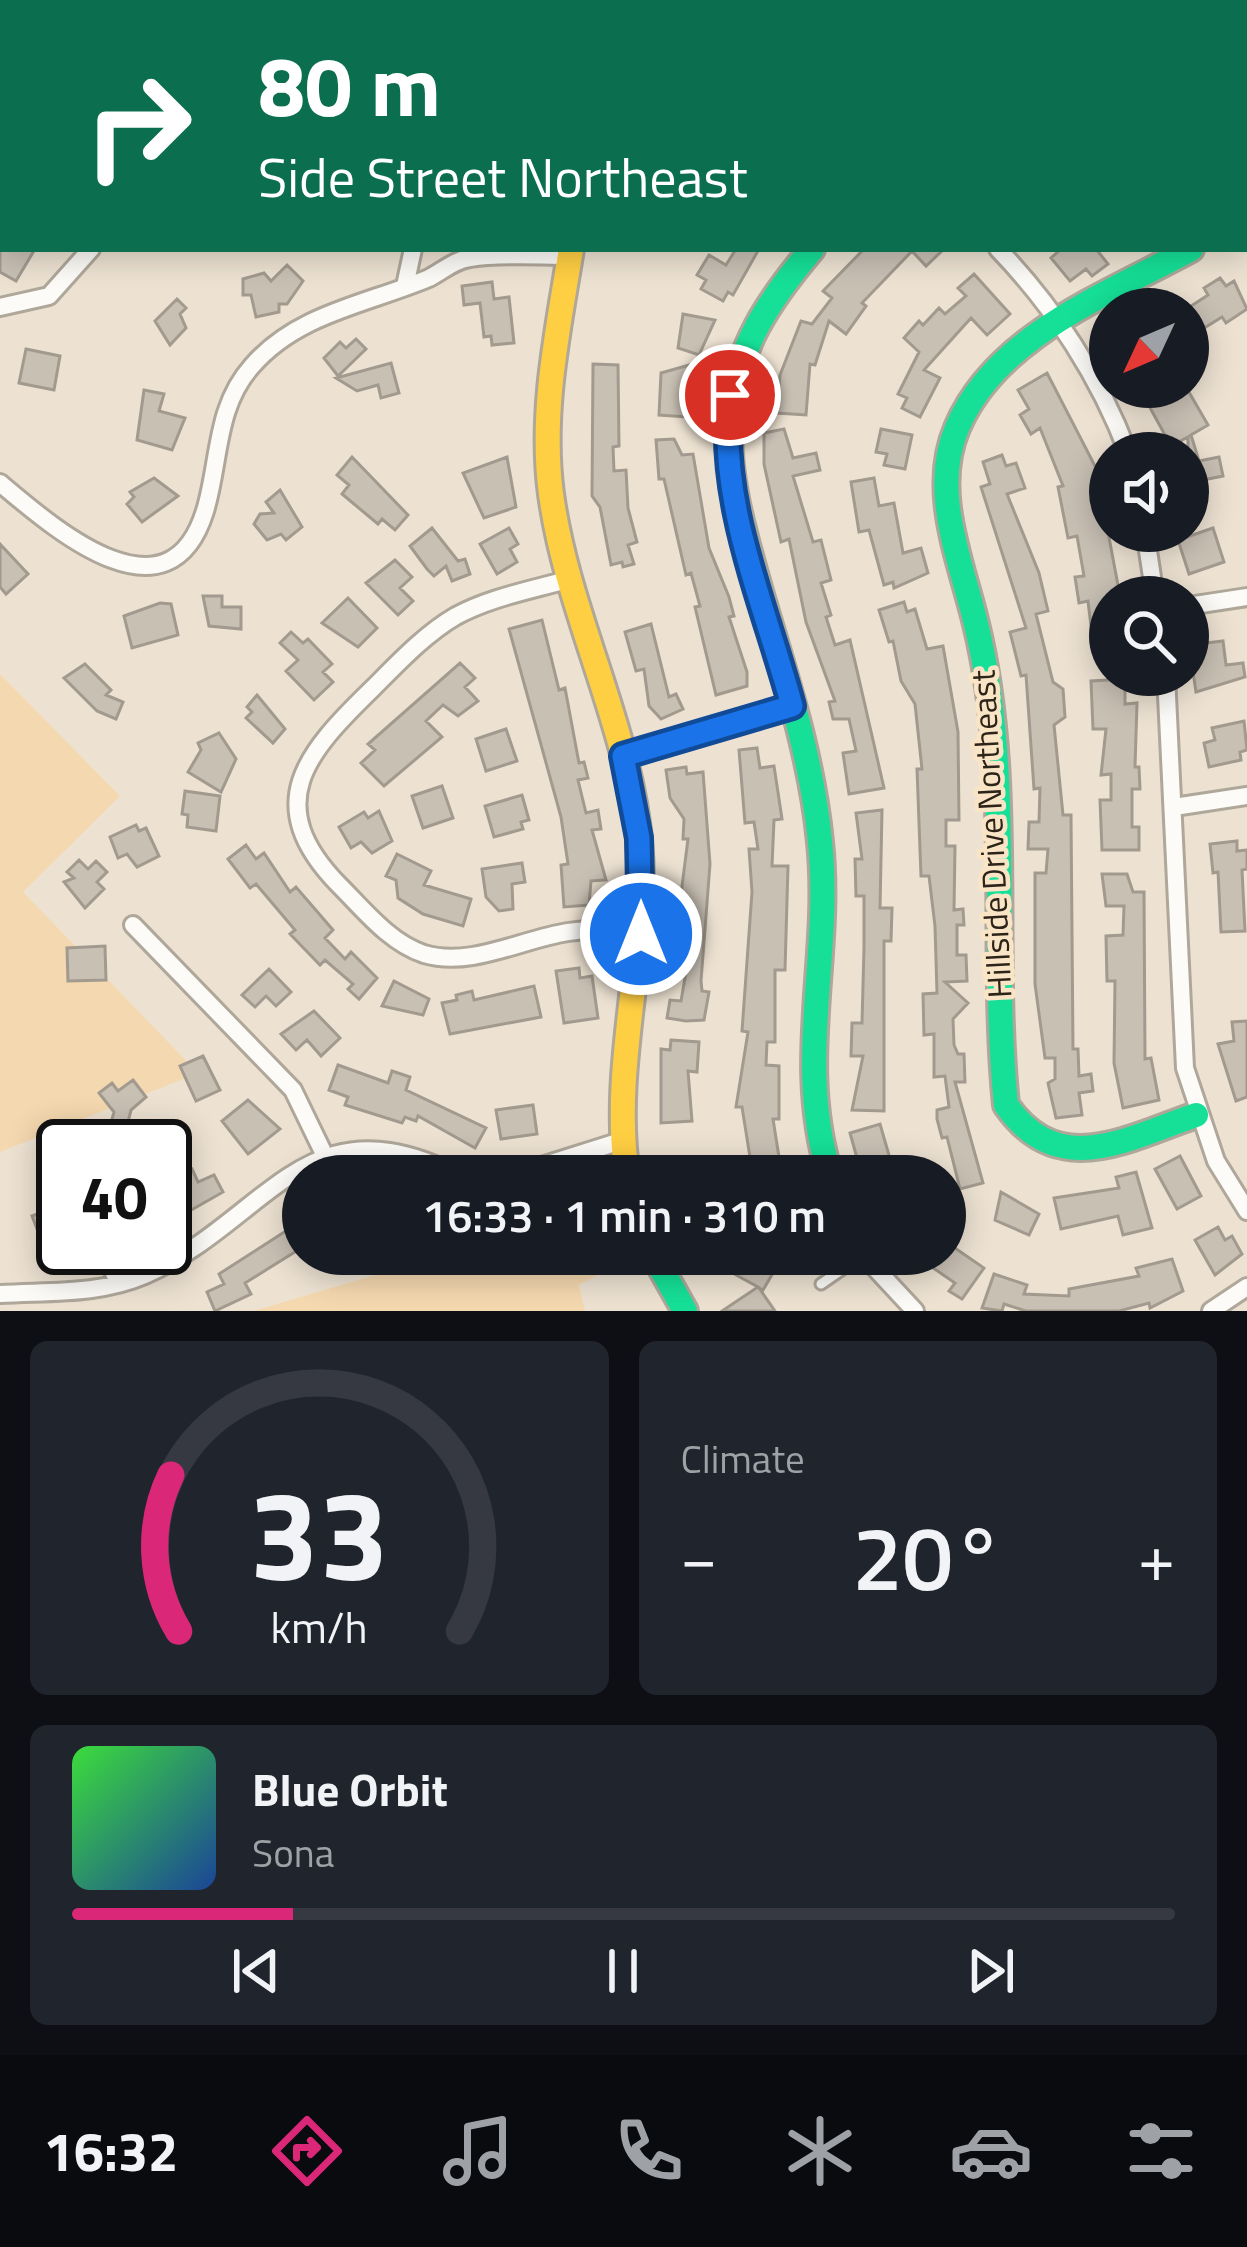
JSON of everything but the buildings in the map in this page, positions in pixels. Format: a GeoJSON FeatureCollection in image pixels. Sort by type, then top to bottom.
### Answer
{"type":"FeatureCollection","features":[{"type":"Feature","properties":{"kind":"street"},"geometry":{"type":"LineString","coordinates":[[0,307],[49,296],[88,252]]}},
{"type":"Feature","properties":{"kind":"street"},"geometry":{"type":"LineString","coordinates":[[405,286],[411,252]]}},
{"type":"Feature","properties":{"kind":"street"},"geometry":{"type":"LineString","coordinates":[[440,252],[451,265]]}},
{"type":"Feature","properties":{"kind":"street"},"geometry":{"type":"LineString","coordinates":[[0,483],[62,536],[104,559],[132,566],[168,557],[186,543],[204,514],[224,415],[252,366],[310,320],[466,258],[548,252]]}},
{"type":"Feature","properties":{"kind":"street"},"geometry":{"type":"LineString","coordinates":[[562,252],[547,443],[552,499],[570,579],[623,756],[639,838],[641,934],[620,1055],[623,1155]]}},
{"type":"Feature","properties":{"kind":"street"},"geometry":{"type":"LineString","coordinates":[[809,252],[786,275],[749,336],[728,416],[734,504],[792,706],[820,842],[812,1096],[825,1155]]}},
{"type":"Feature","properties":{"kind":"street"},"geometry":{"type":"LineString","coordinates":[[1001,252],[1033,286],[1059,325],[1120,432]]}},
{"type":"Feature","properties":{"kind":"street","name":"Hillside Drive Northeast"},"geometry":{"type":"LineString","coordinates":[[1186,252],[1059,325],[1001,366],[956,428],[946,476],[990,714],[1006,1106],[1035,1141],[1066,1152],[1196,1115]]}},
{"type":"Feature","properties":{"kind":"street"},"geometry":{"type":"LineString","coordinates":[[570,579],[457,616],[405,657],[310,753],[298,785],[298,815],[307,850],[318,863],[385,930],[426,954],[458,958],[569,931],[641,934]]}},
{"type":"Feature","properties":{"kind":"street"},"geometry":{"type":"LineString","coordinates":[[1209,603],[1247,597]]}},
{"type":"Feature","properties":{"kind":"street"},"geometry":{"type":"LineString","coordinates":[[1167,696],[1185,1068],[1196,1115],[1247,1211]]}},
{"type":"Feature","properties":{"kind":"street"},"geometry":{"type":"LineString","coordinates":[[623,756],[792,706]]}},
{"type":"Feature","properties":{"kind":"street"},"geometry":{"type":"LineString","coordinates":[[1174,807],[1247,796]]}},
{"type":"Feature","properties":{"kind":"street"},"geometry":{"type":"LineString","coordinates":[[133,925],[293,1090],[324,1154]]}},
{"type":"Feature","properties":{"kind":"street"},"geometry":{"type":"LineString","coordinates":[[576,1155],[621,1141]]}},
{"type":"Feature","properties":{"kind":"street"},"geometry":{"type":"LineString","coordinates":[[0,1294],[91,1290],[118,1283],[197,1247],[324,1154],[392,1150],[405,1155]]}},
{"type":"Feature","properties":{"kind":"street"},"geometry":{"type":"LineString","coordinates":[[115,1275],[118,1283]]}},
{"type":"Feature","properties":{"kind":"street"},"geometry":{"type":"LineString","coordinates":[[665,1275],[685,1311]]}},
{"type":"Feature","properties":{"kind":"street"},"geometry":{"type":"LineString","coordinates":[[881,1275],[915,1311]]}},
{"type":"Feature","properties":{"kind":"street"},"geometry":{"type":"LineString","coordinates":[[1211,1311],[1247,1287]]}},
{"type":"Feature","properties":{"kind":"lane"},"geometry":{"type":"LineString","coordinates":[[821,1285],[835,1275]]}},
{"type":"Feature","properties":{"kind":"shaded area"},"geometry":{"type":"Polygon","coordinates":[[[0,674],[120,796],[23,892],[198,1073],[83,1119],[36,1119],[36,1138],[0,1152],[0,674]]]}},
{"type":"Feature","properties":{"kind":"shaded area"},"geometry":{"type":"Polygon","coordinates":[[[376,1275],[598,1275],[579,1285],[585,1311],[253,1311],[376,1275]]]}},
{"type":"Feature","properties":{"kind":"traffic: fast"},"geometry":{"type":"LineString","coordinates":[[810,252],[769,306],[747,347],[733,392],[729,439],[743,529],[796,717],[816,811],[822,927],[815,1092],[825,1155]]}},
{"type":"Feature","properties":{"kind":"traffic: fast"},"geometry":{"type":"LineString","coordinates":[[1185,252],[1058,320],[998,367],[957,428],[946,476],[951,526],[988,683],[994,742],[1006,1105],[1026,1128],[1048,1142],[1071,1147],[1119,1142],[1196,1115]]}},
{"type":"Feature","properties":{"kind":"traffic: fast"},"geometry":{"type":"LineString","coordinates":[[665,1275],[685,1311]]}},
{"type":"Feature","properties":{"kind":"traffic: slow"},"geometry":{"type":"LineString","coordinates":[[571,252],[552,371],[548,463],[559,538],[622,751],[639,839],[639,924],[623,1091],[625,1155]]}},
{"type":"Feature","properties":{"kind":"route"},"geometry":{"type":"LineString","coordinates":[[641,934],[639,838],[623,756],[792,706],[734,504],[728,467],[730,395]]}}]}
